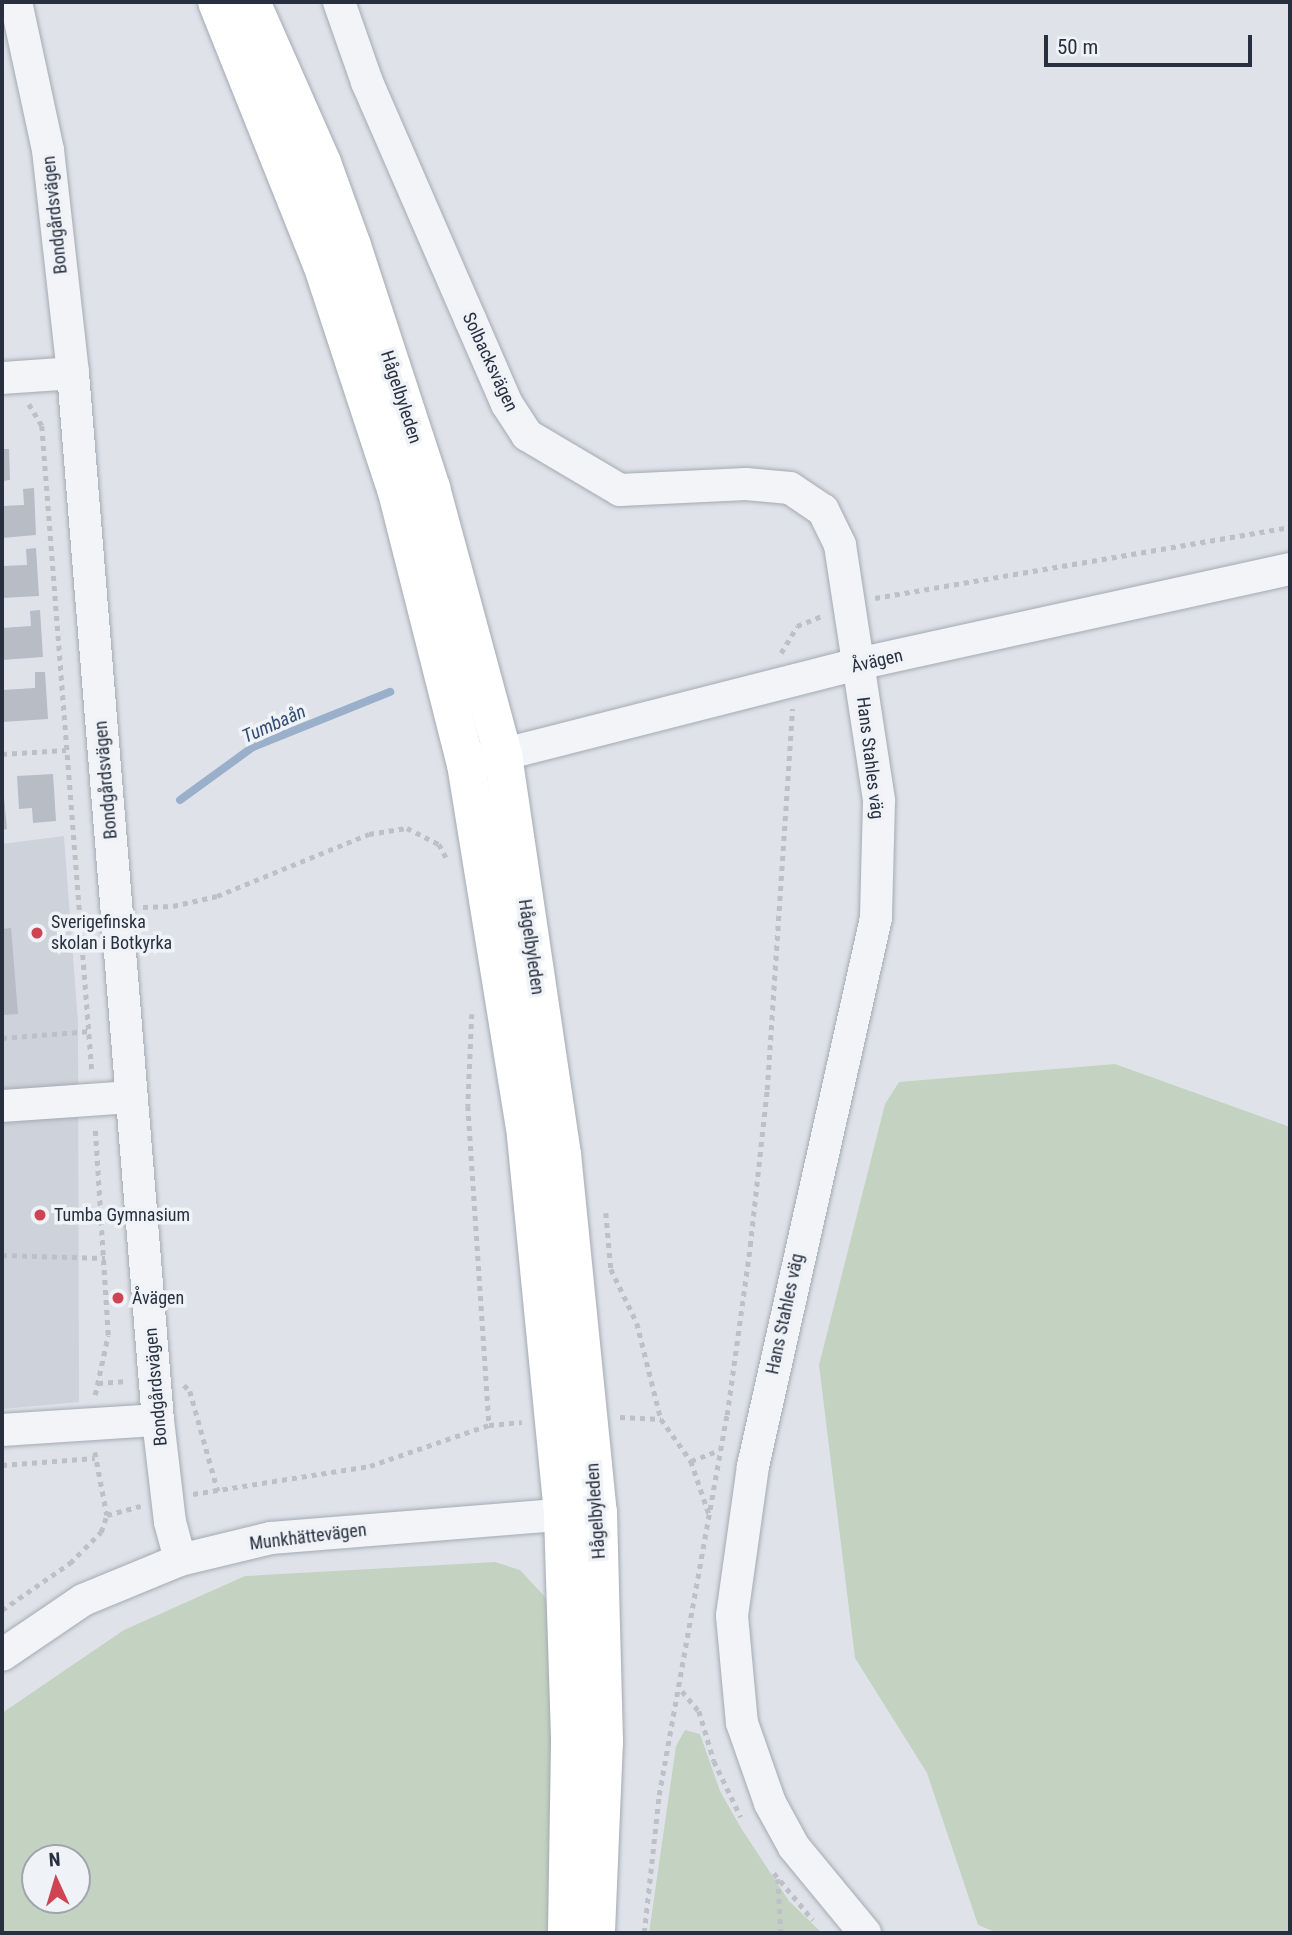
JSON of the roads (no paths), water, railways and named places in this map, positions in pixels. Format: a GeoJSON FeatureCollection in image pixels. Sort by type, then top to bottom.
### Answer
{"type":"FeatureCollection","features":[{"type":"Feature","properties":{"kind":"main road","name":"Hågelbyleden"},"geometry":{"type":"LineString","coordinates":[[217,2],[289,176],[397,492],[466,764],[526,1136],[581,1513],[604,1741],[596,1933]]}},
{"type":"Feature","properties":{"kind":"main road","name":"Hågelbyleden"},"geometry":{"type":"LineString","coordinates":[[251,2],[321,163],[352,246],[431,488],[503,755],[562,1154],[581,1513],[570,1742],[567,1933]]}},
{"type":"Feature","properties":{"kind":"street","name":"Bondgårdsvägen"},"geometry":{"type":"LineString","coordinates":[[16,2],[48,149],[73,373],[158,1420],[167,1498],[180,1560]]}},
{"type":"Feature","properties":{"kind":"street","name":"Solbacksvägen"},"geometry":{"type":"LineString","coordinates":[[339,2],[367,82],[464,307],[507,404],[527,435],[620,490],[746,484],[790,488],[823,510],[840,545],[858,664]]}},
{"type":"Feature","properties":{"kind":"street"},"geometry":{"type":"LineString","coordinates":[[15,377],[73,373]]}},
{"type":"Feature","properties":{"kind":"street","name":"Åvägen"},"geometry":{"type":"LineString","coordinates":[[466,764],[786,685],[858,664],[1290,569]]}},
{"type":"Feature","properties":{"kind":"street","name":"Hans Stahles väg"},"geometry":{"type":"LineString","coordinates":[[858,664],[879,801],[876,918],[753,1465],[732,1616],[742,1723],[770,1803],[794,1847],[865,1933]]}},
{"type":"Feature","properties":{"kind":"street"},"geometry":{"type":"LineString","coordinates":[[2,1106],[93,1097],[130,1097]]}},
{"type":"Feature","properties":{"kind":"street"},"geometry":{"type":"LineString","coordinates":[[2,1430],[93,1422],[158,1420]]}},
{"type":"Feature","properties":{"kind":"street","name":"Munkhättevägen"},"geometry":{"type":"LineString","coordinates":[[2,1655],[83,1600],[180,1560],[271,1538],[581,1513]]}},
{"type":"Feature","properties":{"kind":"waterway","name":"Tumbaån"},"geometry":{"type":"LineString","coordinates":[[180,800],[253,747],[390,692]]}},
{"type":"Feature","properties":{"kind":"place","name":"Sverigefinska skolan i Botkyrka"},"geometry":{"type":"Point","coordinates":[37,933]}},
{"type":"Feature","properties":{"kind":"place","name":"Tumba Gymnasium"},"geometry":{"type":"Point","coordinates":[40,1215]}},
{"type":"Feature","properties":{"kind":"place","name":"Åvägen"},"geometry":{"type":"Point","coordinates":[118,1298]}}]}
